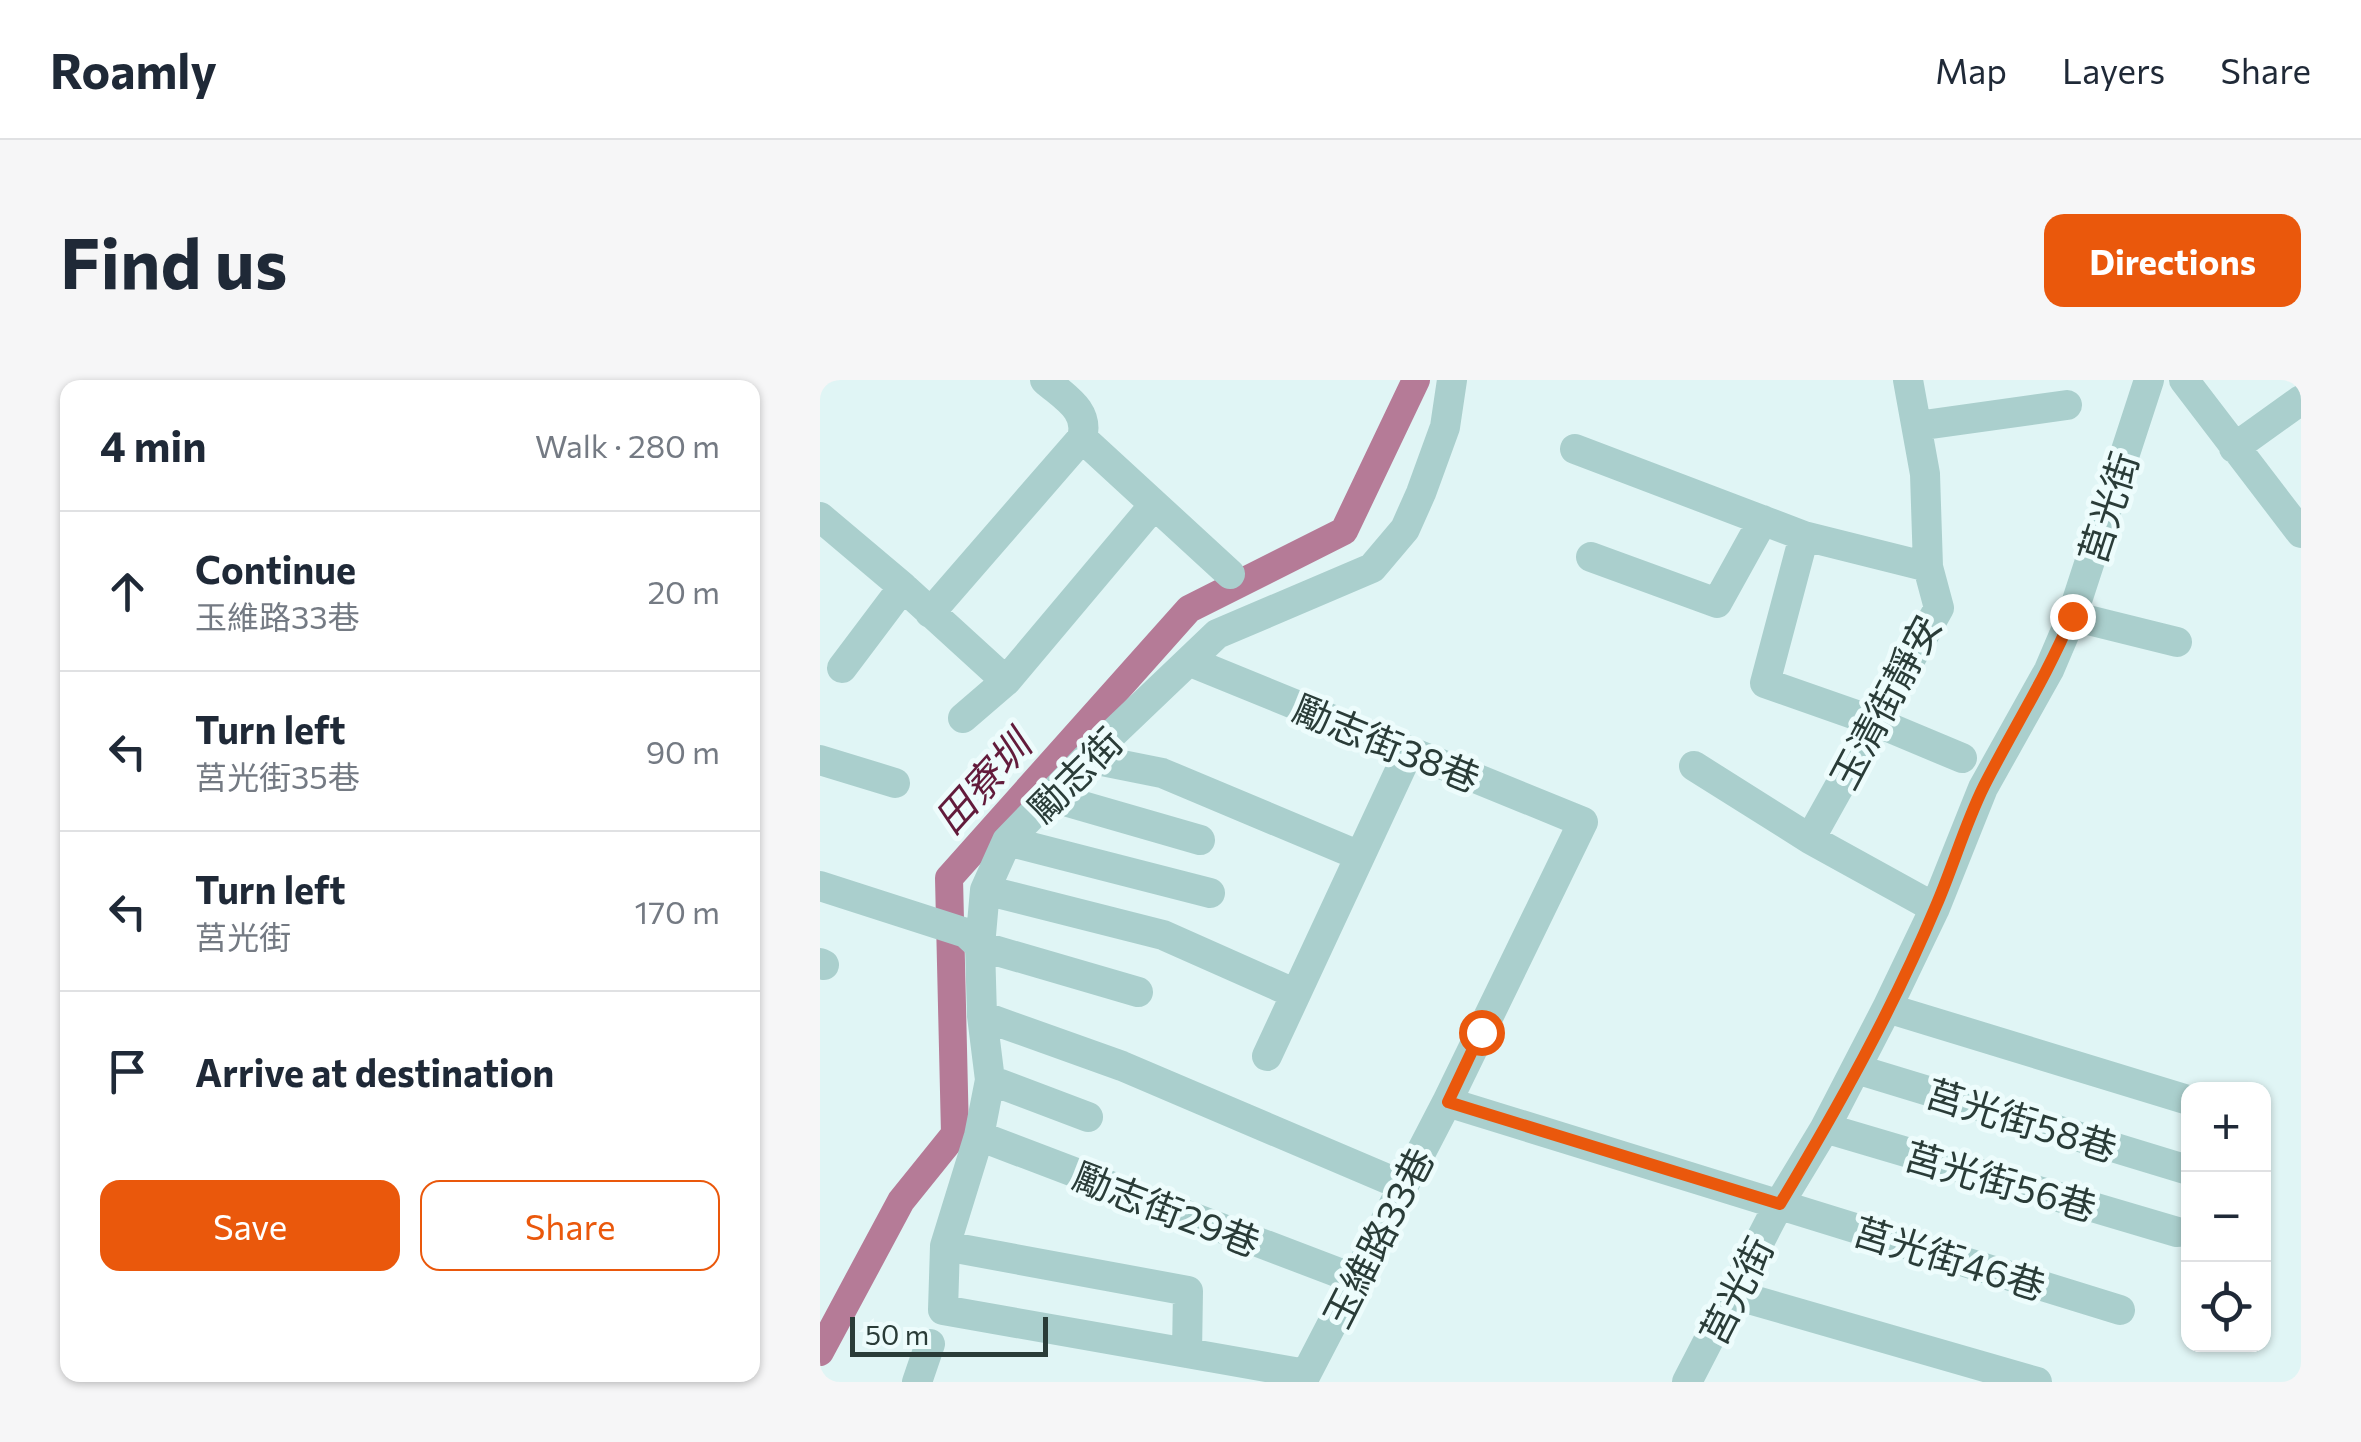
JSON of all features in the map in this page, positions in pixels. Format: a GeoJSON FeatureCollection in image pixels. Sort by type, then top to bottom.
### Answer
{"type":"FeatureCollection","features":[{"type":"Feature","properties":{"kind":"street"},"geometry":{"type":"LineString","coordinates":[[930,613],[1082,438],[1086,425],[1082,413],[1045,380]]}},
{"type":"Feature","properties":{"kind":"street","name":"勵志街"},"geometry":{"type":"LineString","coordinates":[[1187,1353],[944,1310],[945,1246],[979,1136],[990,1080],[973,939],[985,890],[1007,840],[1217,634],[1372,568],[1404,529],[1421,493],[1445,427],[1452,380]]}},
{"type":"Feature","properties":{"kind":"street","name":"玉清街靜安"},"geometry":{"type":"LineString","coordinates":[[1810,839],[1939,608],[1928,566],[1926,474],[1908,380]]}},
{"type":"Feature","properties":{"kind":"street","name":"莒光街"},"geometry":{"type":"LineString","coordinates":[[1687,1382],[1856,1069],[1936,908],[1983,788],[2049,670],[2072,616],[2150,380]]}},
{"type":"Feature","properties":{"kind":"street"},"geometry":{"type":"LineString","coordinates":[[2184,380],[2301,532]]}},
{"type":"Feature","properties":{"kind":"street"},"geometry":{"type":"LineString","coordinates":[[1917,426],[2068,405]]}},
{"type":"Feature","properties":{"kind":"street"},"geometry":{"type":"LineString","coordinates":[[2234,448],[2296,415]]}},
{"type":"Feature","properties":{"kind":"street"},"geometry":{"type":"LineString","coordinates":[[1082,438],[1230,574]]}},
{"type":"Feature","properties":{"kind":"street"},"geometry":{"type":"LineString","coordinates":[[1575,449],[1804,536],[1928,566]]}},
{"type":"Feature","properties":{"kind":"street"},"geometry":{"type":"LineString","coordinates":[[963,718],[1006,681],[1154,505]]}},
{"type":"Feature","properties":{"kind":"street"},"geometry":{"type":"LineString","coordinates":[[820,517],[1006,681]]}},
{"type":"Feature","properties":{"kind":"street"},"geometry":{"type":"LineString","coordinates":[[1591,557],[1717,603],[1763,520]]}},
{"type":"Feature","properties":{"kind":"street"},"geometry":{"type":"LineString","coordinates":[[1804,536],[1766,683],[1962,758]]}},
{"type":"Feature","properties":{"kind":"street"},"geometry":{"type":"LineString","coordinates":[[842,668],[903,587]]}},
{"type":"Feature","properties":{"kind":"street"},"geometry":{"type":"LineString","coordinates":[[2072,616],[2177,642]]}},
{"type":"Feature","properties":{"kind":"street","name":"勵志街38巷"},"geometry":{"type":"LineString","coordinates":[[1191,662],[1582,822]]}},
{"type":"Feature","properties":{"kind":"street"},"geometry":{"type":"LineString","coordinates":[[1268,1056],[1410,751]]}},
{"type":"Feature","properties":{"kind":"street"},"geometry":{"type":"LineString","coordinates":[[1088,758],[1162,774],[1360,856]]}},
{"type":"Feature","properties":{"kind":"street"},"geometry":{"type":"LineString","coordinates":[[820,760],[895,783]]}},
{"type":"Feature","properties":{"kind":"street"},"geometry":{"type":"LineString","coordinates":[[1694,766],[1810,839],[1936,908]]}},
{"type":"Feature","properties":{"kind":"street"},"geometry":{"type":"LineString","coordinates":[[1051,797],[1200,840]]}},
{"type":"Feature","properties":{"kind":"street","name":"玉維路33巷"},"geometry":{"type":"LineString","coordinates":[[1304,1378],[1448,1102],[1582,822]]}},
{"type":"Feature","properties":{"kind":"street"},"geometry":{"type":"LineString","coordinates":[[1007,840],[1210,893]]}},
{"type":"Feature","properties":{"kind":"street"},"geometry":{"type":"LineString","coordinates":[[820,886],[1138,992]]}},
{"type":"Feature","properties":{"kind":"street"},"geometry":{"type":"LineString","coordinates":[[985,890],[1163,935],[1296,994]]}},
{"type":"Feature","properties":{"kind":"street"},"geometry":{"type":"LineString","coordinates":[[1887,1008],[2181,1098]]}},
{"type":"Feature","properties":{"kind":"street"},"geometry":{"type":"LineString","coordinates":[[982,1016],[1122,1066],[1404,1186]]}},
{"type":"Feature","properties":{"kind":"street","name":"莒光街58巷"},"geometry":{"type":"LineString","coordinates":[[1856,1069],[2181,1168]]}},
{"type":"Feature","properties":{"kind":"street"},"geometry":{"type":"LineString","coordinates":[[990,1080],[1088,1117]]}},
{"type":"Feature","properties":{"kind":"street","name":"莒光街46巷"},"geometry":{"type":"LineString","coordinates":[[1448,1102],[2120,1310]]}},
{"type":"Feature","properties":{"kind":"street","name":"莒光街56巷"},"geometry":{"type":"LineString","coordinates":[[1825,1128],[2177,1232]]}},
{"type":"Feature","properties":{"kind":"street","name":"勵志街29巷"},"geometry":{"type":"LineString","coordinates":[[979,1136],[1355,1280]]}},
{"type":"Feature","properties":{"kind":"street"},"geometry":{"type":"LineString","coordinates":[[945,1246],[1188,1291],[1187,1353],[1304,1378]]}},
{"type":"Feature","properties":{"kind":"street"},"geometry":{"type":"LineString","coordinates":[[1735,1295],[2037,1382]]}},
{"type":"Feature","properties":{"kind":"street"},"geometry":{"type":"LineString","coordinates":[[917,1382],[930,1344]]}},
{"type":"Feature","properties":{"kind":"waterway","name":"田寮圳"},"geometry":{"type":"LineString","coordinates":[[820,1352],[901,1201],[955,1134],[949,878],[1189,609],[1344,531],[1416,380]]}},
{"type":"Feature","properties":{"kind":"route"},"geometry":{"type":"LineString","coordinates":[[1481,1032],[1448,1102],[1780,1204],[1825,1128],[1887,1008],[1936,908],[1983,788],[2049,670],[2072,616]]}}]}
